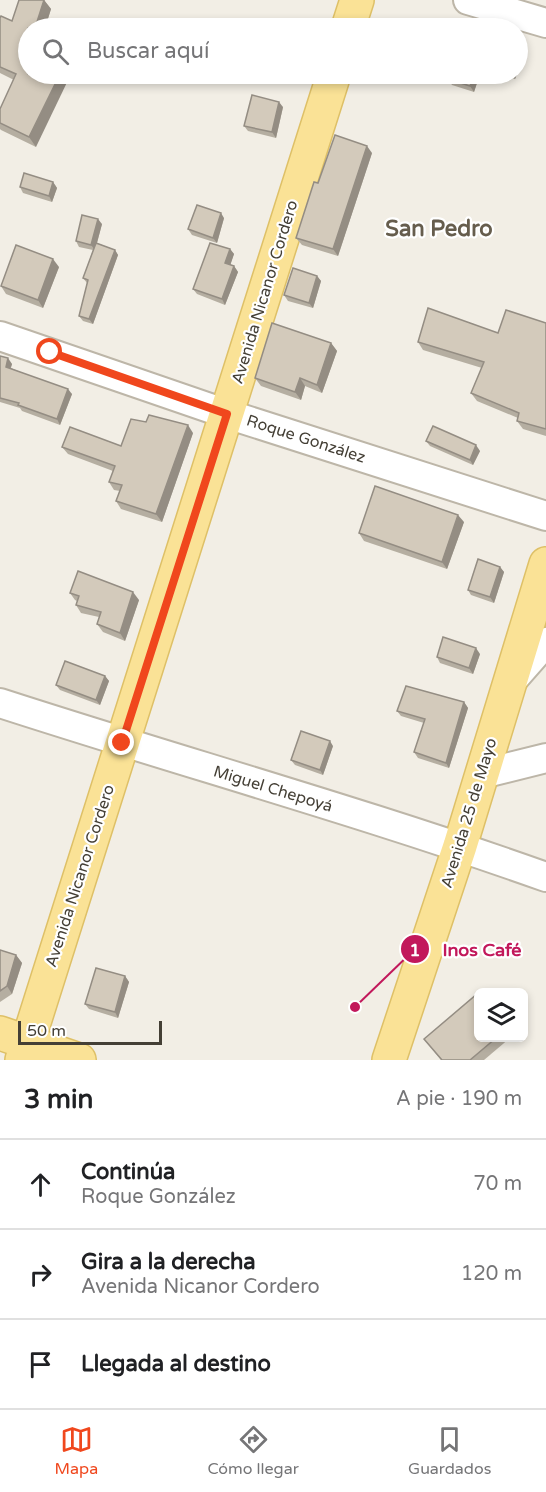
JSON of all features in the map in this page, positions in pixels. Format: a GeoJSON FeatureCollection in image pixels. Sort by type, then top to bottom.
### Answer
{"type":"FeatureCollection","features":[{"type":"Feature","properties":{"kind":"main road"},"geometry":{"type":"LineString","coordinates":[[351,18],[357,0]]}},
{"type":"Feature","properties":{"kind":"main road","name":"Avenida Nicanor Cordero"},"geometry":{"type":"LineString","coordinates":[[16,1045],[122,743],[331,84]]}},
{"type":"Feature","properties":{"kind":"main road","name":"Avenida 25 de Mayo"},"geometry":{"type":"LineString","coordinates":[[389,1060],[460,846],[546,564]]}},
{"type":"Feature","properties":{"kind":"main road"},"geometry":{"type":"LineString","coordinates":[[16,1045],[79,1060]]}},
{"type":"Feature","properties":{"kind":"street"},"geometry":{"type":"LineString","coordinates":[[468,0],[546,23]]}},
{"type":"Feature","properties":{"kind":"street","name":"Roque González"},"geometry":{"type":"LineString","coordinates":[[0,336],[227,414],[546,516]]}},
{"type":"Feature","properties":{"kind":"street"},"geometry":{"type":"LineString","coordinates":[[509,684],[546,642]]}},
{"type":"Feature","properties":{"kind":"street","name":"Miguel Chepoyá"},"geometry":{"type":"LineString","coordinates":[[0,704],[460,846],[546,877]]}},
{"type":"Feature","properties":{"kind":"street"},"geometry":{"type":"LineString","coordinates":[[482,774],[546,758]]}},
{"type":"Feature","properties":{"kind":"building"},"geometry":{"type":"Polygon","coordinates":[[[19,0],[44,0],[38,18],[18,18],[18,84],[55,84],[29,137],[0,123],[0,109],[16,74],[0,67],[0,18],[1,16],[12,21],[19,0]]]}},
{"type":"Feature","properties":{"kind":"building"},"geometry":{"type":"Polygon","coordinates":[[[252,95],[279,102],[272,132],[244,126],[252,95]]]}},
{"type":"Feature","properties":{"kind":"building"},"geometry":{"type":"Polygon","coordinates":[[[335,135],[367,146],[333,249],[296,238],[314,182],[318,183],[335,135]]]}},
{"type":"Feature","properties":{"kind":"building"},"geometry":{"type":"Polygon","coordinates":[[[24,173],[53,182],[49,196],[20,187],[24,173]]]}},
{"type":"Feature","properties":{"kind":"building"},"geometry":{"type":"Polygon","coordinates":[[[197,205],[221,213],[213,238],[188,229],[197,205]]]}},
{"type":"Feature","properties":{"kind":"building"},"geometry":{"type":"Polygon","coordinates":[[[82,215],[98,219],[91,245],[76,241],[82,215]]]}},
{"type":"Feature","properties":{"kind":"building"},"geometry":{"type":"Polygon","coordinates":[[[96,243],[115,250],[89,319],[79,316],[88,280],[83,278],[96,243]]]}},
{"type":"Feature","properties":{"kind":"building"},"geometry":{"type":"Polygon","coordinates":[[[210,243],[230,249],[225,263],[234,266],[222,299],[193,289],[210,243]]]}},
{"type":"Feature","properties":{"kind":"building"},"geometry":{"type":"Polygon","coordinates":[[[16,245],[53,259],[38,300],[1,286],[16,245]]]}},
{"type":"Feature","properties":{"kind":"building"},"geometry":{"type":"Polygon","coordinates":[[[293,268],[317,276],[309,303],[284,295],[293,268]]]}},
{"type":"Feature","properties":{"kind":"building"},"geometry":{"type":"Polygon","coordinates":[[[428,308],[498,333],[506,310],[546,323],[546,429],[517,421],[519,413],[471,393],[484,362],[418,342],[428,308]]]}},
{"type":"Feature","properties":{"kind":"building"},"geometry":{"type":"Polygon","coordinates":[[[272,323],[331,343],[317,385],[300,378],[295,392],[255,378],[272,323]]]}},
{"type":"Feature","properties":{"kind":"building"},"geometry":{"type":"Polygon","coordinates":[[[0,356],[8,358],[6,367],[68,389],[57,419],[18,405],[19,403],[0,398],[0,356]]]}},
{"type":"Feature","properties":{"kind":"building"},"geometry":{"type":"Polygon","coordinates":[[[149,415],[188,425],[156,514],[116,501],[122,485],[109,482],[115,466],[62,447],[70,427],[121,446],[131,419],[146,422],[149,415]]]}},
{"type":"Feature","properties":{"kind":"building"},"geometry":{"type":"Polygon","coordinates":[[[433,426],[476,445],[470,460],[426,441],[433,426]]]}},
{"type":"Feature","properties":{"kind":"building"},"geometry":{"type":"Polygon","coordinates":[[[375,486],[458,515],[442,562],[359,533],[375,486]]]}},
{"type":"Feature","properties":{"kind":"building"},"geometry":{"type":"Polygon","coordinates":[[[478,559],[500,567],[490,597],[468,590],[478,559]]]}},
{"type":"Feature","properties":{"kind":"building"},"geometry":{"type":"Polygon","coordinates":[[[78,571],[133,592],[120,633],[97,624],[101,612],[76,605],[79,596],[70,593],[78,571]]]}},
{"type":"Feature","properties":{"kind":"building"},"geometry":{"type":"Polygon","coordinates":[[[443,637],[476,648],[469,668],[437,657],[443,637]]]}},
{"type":"Feature","properties":{"kind":"building"},"geometry":{"type":"Polygon","coordinates":[[[65,661],[105,676],[96,700],[56,685],[65,661]]]}},
{"type":"Feature","properties":{"kind":"building"},"geometry":{"type":"Polygon","coordinates":[[[406,686],[464,702],[446,763],[414,752],[425,719],[397,711],[406,686]]]}},
{"type":"Feature","properties":{"kind":"building"},"geometry":{"type":"Polygon","coordinates":[[[301,731],[330,741],[320,770],[291,760],[301,731]]]}},
{"type":"Feature","properties":{"kind":"building"},"geometry":{"type":"Polygon","coordinates":[[[0,950],[16,955],[7,986],[0,991],[0,950]]]}},
{"type":"Feature","properties":{"kind":"building"},"geometry":{"type":"Polygon","coordinates":[[[96,968],[125,976],[115,1012],[85,1004],[96,968]]]}},
{"type":"Feature","properties":{"kind":"building"},"geometry":{"type":"Polygon","coordinates":[[[474,997],[474,1042],[491,1042],[470,1060],[442,1060],[424,1039],[474,997]]]}},
{"type":"Feature","properties":{"kind":"place","name":"Inos Café"},"geometry":{"type":"Point","coordinates":[355,1007]}},
{"type":"Feature","properties":{"kind":"district","name":"San Pedro"},"geometry":{"type":"Point","coordinates":[439,229]}},
{"type":"Feature","properties":{"kind":"route"},"geometry":{"type":"LineString","coordinates":[[50,352],[227,414],[122,743]]}}]}
